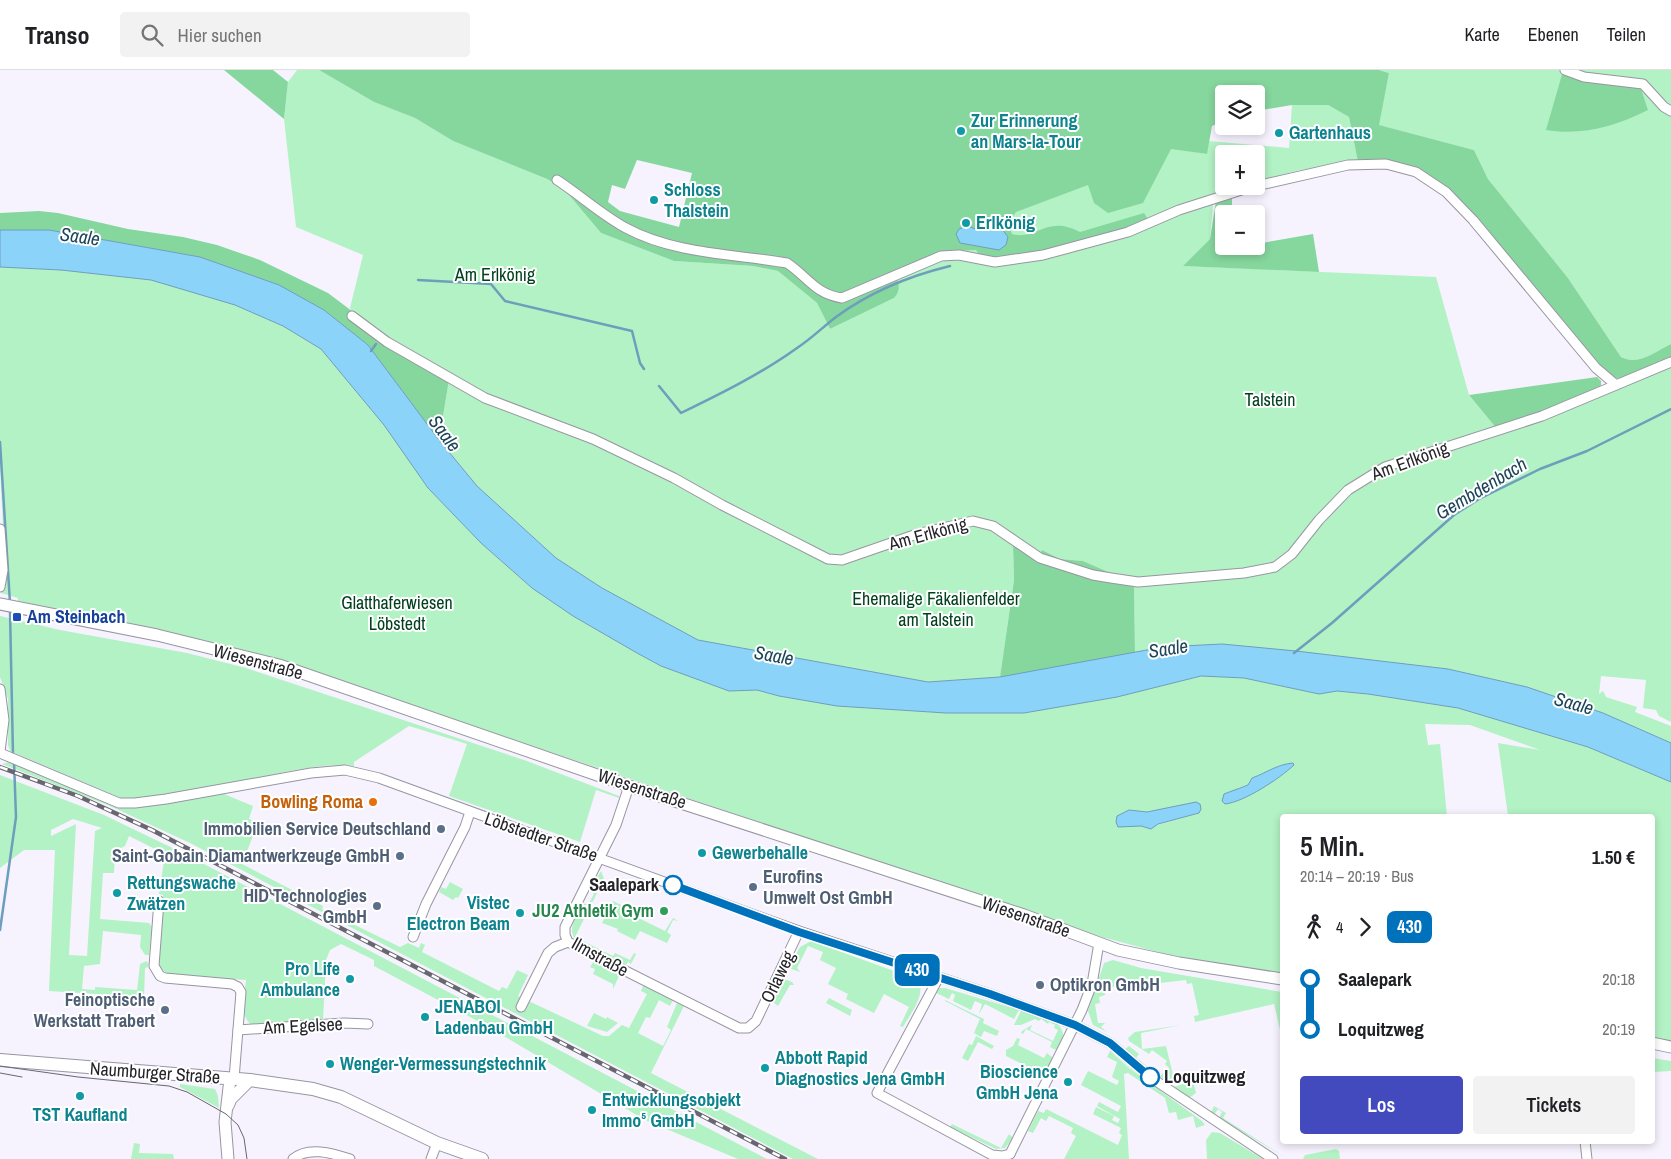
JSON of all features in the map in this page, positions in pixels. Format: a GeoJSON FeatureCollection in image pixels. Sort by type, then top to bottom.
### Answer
{"type":"FeatureCollection","features":[{"type":"Feature","properties":{"kind":"main road","name":"Naumburger Straße"},"geometry":{"type":"LineString","coordinates":[[0,1060],[232,1079]]}},
{"type":"Feature","properties":{"kind":"main road"},"geometry":{"type":"LineString","coordinates":[[232,1079],[313,1089],[341,1097],[437,1143],[482,1159]]}},
{"type":"Feature","properties":{"kind":"street"},"geometry":{"type":"LineString","coordinates":[[1565,70],[1584,76],[1643,84],[1671,111]]}},
{"type":"Feature","properties":{"kind":"street"},"geometry":{"type":"LineString","coordinates":[[1265,184],[1348,165],[1386,164],[1416,172],[1446,192],[1473,220],[1596,368],[1616,385]]}},
{"type":"Feature","properties":{"kind":"street"},"geometry":{"type":"LineString","coordinates":[[556,180],[626,228],[680,247],[787,263],[802,273],[821,292],[828,296],[842,298],[933,259],[959,256],[996,262],[1043,255],[1128,232],[1179,210],[1226,195]]}},
{"type":"Feature","properties":{"kind":"street","name":"Am Erlkönig"},"geometry":{"type":"LineString","coordinates":[[352,316],[387,342],[486,398],[593,439],[674,478],[722,505],[828,559],[842,560],[917,534],[973,521],[992,526],[1040,558],[1093,575],[1138,582],[1244,573],[1276,567],[1292,554],[1319,520],[1348,490],[1385,467],[1542,416],[1671,362]]}},
{"type":"Feature","properties":{"kind":"street"},"geometry":{"type":"LineString","coordinates":[[0,529],[3,570],[0,587]]}},
{"type":"Feature","properties":{"kind":"street","name":"Wiesenstraße"},"geometry":{"type":"LineString","coordinates":[[8,606],[157,635],[279,665],[629,786],[1024,916],[1118,950],[1179,963],[1280,980]]}},
{"type":"Feature","properties":{"kind":"street"},"geometry":{"type":"LineString","coordinates":[[0,689],[4,720],[3,754]]}},
{"type":"Feature","properties":{"kind":"street","name":"Löbstedter Straße"},"geometry":{"type":"LineString","coordinates":[[3,754],[22,764],[119,803],[135,804],[298,775],[345,770],[357,772],[600,857],[799,932],[939,977],[1075,1025],[1110,1043],[1150,1077],[1273,1159]]}},
{"type":"Feature","properties":{"kind":"street","name":"Ilmstraße"},"geometry":{"type":"LineString","coordinates":[[629,786],[616,825],[565,926],[568,942],[738,1028],[748,1028],[756,1021]]}},
{"type":"Feature","properties":{"kind":"street"},"geometry":{"type":"LineString","coordinates":[[413,937],[426,904],[465,827],[470,812]]}},
{"type":"Feature","properties":{"kind":"street","name":"Am Egelsee"},"geometry":{"type":"LineString","coordinates":[[159,901],[154,961],[156,971],[166,978],[232,984],[238,987],[241,992],[232,1079]]}},
{"type":"Feature","properties":{"kind":"street","name":"Orlaweg"},"geometry":{"type":"LineString","coordinates":[[756,1021],[799,932]]}},
{"type":"Feature","properties":{"kind":"street"},"geometry":{"type":"LineString","coordinates":[[521,1007],[548,953],[555,947],[568,942]]}},
{"type":"Feature","properties":{"kind":"street"},"geometry":{"type":"LineString","coordinates":[[939,977],[877,1093],[992,1155],[1012,1156],[1075,1025],[1092,984],[1099,943]]}},
{"type":"Feature","properties":{"kind":"street","name":"Am Egelsee"},"geometry":{"type":"LineString","coordinates":[[238,1030],[344,1023],[368,1024]]}},
{"type":"Feature","properties":{"kind":"street"},"geometry":{"type":"LineString","coordinates":[[1655,1044],[1671,1047]]}},
{"type":"Feature","properties":{"kind":"street","name":"Naumburger Straße"},"geometry":{"type":"LineString","coordinates":[[228,1159],[226,1110],[232,1079]]}},
{"type":"Feature","properties":{"kind":"street"},"geometry":{"type":"LineString","coordinates":[[226,1110],[231,1099],[250,1080]]}},
{"type":"Feature","properties":{"kind":"street"},"geometry":{"type":"LineString","coordinates":[[431,1159],[437,1143]]}},
{"type":"Feature","properties":{"kind":"street"},"geometry":{"type":"LineString","coordinates":[[1585,1144],[1586,1159]]}},
{"type":"Feature","properties":{"kind":"street"},"geometry":{"type":"LineString","coordinates":[[293,1159],[298,1154],[313,1151],[350,1159]]}},
{"type":"Feature","properties":{"kind":"green space"},"geometry":{"type":"Polygon","coordinates":[[[224,70],[273,70],[288,82],[284,119],[224,70]]]}},
{"type":"Feature","properties":{"kind":"green space"},"geometry":{"type":"Polygon","coordinates":[[[297,70],[319,70],[374,102],[415,118],[453,141],[547,179],[564,189],[601,233],[674,261],[753,266],[778,271],[817,303],[830,329],[894,298],[810,278],[1171,148],[1206,154],[1209,141],[1255,145],[1215,145],[1215,194],[1210,239],[1184,266],[1436,277],[1469,395],[1497,429],[1671,359],[1671,722],[1659,716],[1656,710],[1643,708],[1646,680],[1601,676],[1599,694],[1603,691],[1606,697],[1637,707],[1635,712],[1671,726],[1671,743],[1603,713],[1527,687],[1448,669],[1222,644],[1163,647],[1135,654],[1134,583],[1083,561],[1060,559],[1042,550],[1038,560],[1013,545],[1014,580],[1000,677],[928,682],[698,640],[602,588],[556,558],[477,486],[439,440],[450,374],[389,339],[351,310],[363,255],[296,227],[284,119],[288,82],[297,70]]]}},
{"type":"Feature","properties":{"kind":"green space"},"geometry":{"type":"Polygon","coordinates":[[[319,70],[1379,70],[1389,73],[1379,125],[1474,150],[1488,179],[1568,278],[1621,357],[1634,360],[1640,359],[1671,344],[1671,359],[1621,379],[1609,376],[1453,193],[1421,171],[1358,162],[1349,117],[1328,105],[1292,105],[1265,110],[1265,85],[1215,85],[1215,125],[1212,126],[1207,154],[1171,149],[1143,203],[1108,213],[1094,203],[1088,185],[1016,212],[1008,223],[1012,234],[1021,235],[1059,226],[1068,227],[1080,232],[1144,213],[1149,221],[1066,246],[1024,254],[980,256],[976,250],[941,251],[929,262],[896,276],[899,288],[894,298],[830,329],[817,303],[778,271],[753,266],[674,261],[601,233],[564,189],[547,179],[453,141],[415,118],[374,102],[319,70]],[[637,160],[625,189],[612,185],[608,202],[620,211],[679,227],[692,173],[637,160]]]}},
{"type":"Feature","properties":{"kind":"green space"},"geometry":{"type":"Polygon","coordinates":[[[1379,70],[1671,70],[1671,344],[1640,359],[1634,360],[1621,357],[1568,278],[1488,179],[1474,150],[1378,125],[1389,73],[1379,70]]]}},
{"type":"Feature","properties":{"kind":"green space"},"geometry":{"type":"Polygon","coordinates":[[[1563,71],[1640,86],[1648,110],[1624,121],[1585,131],[1559,132],[1546,130],[1563,71]]]}},
{"type":"Feature","properties":{"kind":"green space"},"geometry":{"type":"Polygon","coordinates":[[[1292,105],[1328,105],[1349,117],[1358,162],[1300,170],[1265,179],[1265,146],[1289,148],[1292,105]]]}},
{"type":"Feature","properties":{"kind":"green space"},"geometry":{"type":"Polygon","coordinates":[[[1232,196],[1232,205],[1215,205],[1216,201],[1232,196]]]}},
{"type":"Feature","properties":{"kind":"green space"},"geometry":{"type":"Polygon","coordinates":[[[1215,207],[1215,255],[1265,255],[1265,242],[1313,234],[1319,272],[1183,266],[1210,239],[1215,207]]]}},
{"type":"Feature","properties":{"kind":"green space"},"geometry":{"type":"Polygon","coordinates":[[[39,211],[58,213],[128,229],[183,237],[217,245],[260,260],[328,293],[389,339],[450,374],[439,440],[368,345],[324,310],[279,285],[200,257],[49,230],[0,230],[0,213],[39,211]]]}},
{"type":"Feature","properties":{"kind":"green space","name":"Glatthaferwiesen Löbstedt"},"geometry":{"type":"Polygon","coordinates":[[[0,267],[61,270],[151,280],[235,305],[283,326],[321,349],[384,425],[428,488],[481,543],[532,588],[573,616],[661,666],[729,691],[757,690],[779,696],[837,706],[946,713],[1024,713],[1117,697],[1201,676],[1244,678],[1319,694],[1337,691],[1368,694],[1458,708],[1588,747],[1671,782],[1671,1043],[1655,1039],[1655,814],[1508,814],[1498,743],[1540,750],[1470,725],[1425,724],[1428,745],[1440,744],[1447,814],[1280,814],[1280,975],[1165,954],[1102,937],[255,653],[18,601],[18,598],[1,593],[5,568],[0,466],[0,267]],[[1293,763],[1252,778],[1248,785],[1237,788],[1268,783],[1288,770],[1293,763]],[[1168,809],[1147,812],[1129,810],[1146,828],[1199,813],[1168,809]]]}},
{"type":"Feature","properties":{"kind":"green space"},"geometry":{"type":"Polygon","coordinates":[[[1597,377],[1601,381],[1601,388],[1497,429],[1469,395],[1597,377]]]}},
{"type":"Feature","properties":{"kind":"green space"},"geometry":{"type":"Polygon","coordinates":[[[1013,545],[1037,560],[1042,550],[1060,559],[1083,561],[1134,583],[1135,654],[1000,677],[1014,580],[1013,545]]]}},
{"type":"Feature","properties":{"kind":"green space"},"geometry":{"type":"Polygon","coordinates":[[[0,616],[60,630],[187,653],[246,668],[524,760],[619,796],[619,798],[596,790],[580,842],[449,796],[467,744],[409,726],[354,762],[354,766],[321,766],[271,775],[223,787],[224,794],[253,806],[249,819],[258,823],[242,864],[323,906],[322,909],[400,947],[408,943],[419,948],[421,943],[425,945],[422,952],[499,991],[502,987],[507,989],[517,970],[528,975],[518,996],[603,1036],[609,1036],[622,1025],[629,1028],[647,994],[641,991],[643,986],[673,1000],[670,1006],[659,1000],[650,1018],[646,1017],[638,1033],[663,1046],[671,1030],[667,1027],[677,1003],[684,1006],[651,1073],[818,1159],[793,1159],[190,843],[110,806],[2,764],[9,762],[114,805],[125,808],[140,806],[10,751],[8,745],[8,699],[0,677],[0,616]]]}},
{"type":"Feature","properties":{"kind":"green space"},"geometry":{"type":"Polygon","coordinates":[[[0,775],[104,815],[185,854],[767,1159],[738,1159],[645,1120],[487,1026],[374,966],[374,960],[341,944],[330,950],[326,960],[323,1021],[252,1025],[245,1016],[244,1010],[246,980],[167,974],[159,966],[163,895],[159,894],[165,854],[129,836],[125,846],[115,851],[114,873],[103,873],[100,919],[149,923],[152,927],[149,955],[145,955],[140,947],[141,935],[103,931],[100,964],[84,966],[82,989],[95,990],[95,987],[137,990],[140,964],[146,961],[148,967],[145,968],[144,997],[49,991],[55,850],[24,850],[0,868],[0,775]],[[73,819],[51,830],[51,836],[76,824],[69,955],[87,956],[95,831],[102,828],[73,819]]]}},
{"type":"Feature","properties":{"kind":"green space"},"geometry":{"type":"Polygon","coordinates":[[[601,871],[604,879],[575,937],[613,956],[615,953],[630,960],[634,953],[636,954],[631,964],[628,962],[626,965],[576,940],[573,936],[574,922],[583,903],[588,905],[594,894],[590,890],[595,892],[600,883],[595,880],[601,871]]]}},
{"type":"Feature","properties":{"kind":"green space"},"geometry":{"type":"Polygon","coordinates":[[[450,882],[463,889],[458,898],[456,897],[453,900],[439,892],[441,887],[446,889],[450,882]]]}},
{"type":"Feature","properties":{"kind":"green space"},"geometry":{"type":"Polygon","coordinates":[[[613,901],[627,908],[626,912],[665,931],[673,918],[678,921],[673,920],[667,932],[671,935],[667,943],[640,931],[635,940],[617,931],[618,929],[602,923],[613,901]]]}},
{"type":"Feature","properties":{"kind":"green space"},"geometry":{"type":"Polygon","coordinates":[[[811,941],[916,979],[919,984],[919,996],[914,1009],[903,1027],[900,1026],[909,1007],[884,994],[874,1013],[846,999],[848,994],[828,984],[836,968],[820,960],[823,952],[808,946],[797,968],[800,972],[789,968],[800,947],[811,941]]]}},
{"type":"Feature","properties":{"kind":"green space"},"geometry":{"type":"Polygon","coordinates":[[[1113,960],[1141,968],[1280,992],[1280,1030],[1274,1004],[1195,1022],[1194,1016],[1199,1015],[1192,983],[1187,984],[1186,980],[1160,983],[1159,977],[1104,989],[1105,995],[1099,997],[1100,1003],[1095,1004],[1098,1023],[1105,1023],[1101,1027],[1107,1032],[1093,1025],[1088,1011],[1104,963],[1113,960]]]}},
{"type":"Feature","properties":{"kind":"green space"},"geometry":{"type":"Polygon","coordinates":[[[594,961],[620,974],[613,989],[613,984],[593,974],[595,969],[590,967],[594,961]]]}},
{"type":"Feature","properties":{"kind":"green space"},"geometry":{"type":"Polygon","coordinates":[[[784,979],[792,982],[794,985],[790,985],[778,1006],[773,1002],[784,979]]]}},
{"type":"Feature","properties":{"kind":"green space"},"geometry":{"type":"Polygon","coordinates":[[[940,988],[1019,1010],[1014,1019],[985,1004],[979,1014],[982,1004],[975,1001],[971,1010],[953,1001],[955,995],[952,993],[949,999],[934,992],[940,988]]]}},
{"type":"Feature","properties":{"kind":"green space"},"geometry":{"type":"Polygon","coordinates":[[[829,998],[852,1010],[850,1016],[826,1003],[829,998]]]}},
{"type":"Feature","properties":{"kind":"green space"},"geometry":{"type":"Polygon","coordinates":[[[945,1000],[984,1019],[983,1023],[999,1031],[997,1036],[984,1031],[981,1037],[974,1033],[980,1019],[945,1000]]]}},
{"type":"Feature","properties":{"kind":"green space"},"geometry":{"type":"Polygon","coordinates":[[[1021,1011],[1047,1018],[1059,1025],[1063,1036],[1056,1050],[1050,1047],[1052,1042],[1026,1029],[1023,1034],[1021,1033],[1022,1031],[1032,1025],[1030,1030],[1053,1041],[1058,1030],[1054,1028],[1055,1025],[1049,1022],[1048,1024],[1041,1019],[1039,1021],[1035,1019],[1021,1025],[1014,1025],[1021,1011]]]}},
{"type":"Feature","properties":{"kind":"green space"},"geometry":{"type":"Polygon","coordinates":[[[594,1013],[618,1023],[607,1032],[587,1026],[594,1013]]]}},
{"type":"Feature","properties":{"kind":"green space"},"geometry":{"type":"Polygon","coordinates":[[[1181,1025],[1141,1033],[1142,1049],[1166,1046],[1174,1079],[1169,1083],[1160,1076],[1169,1068],[1165,1064],[1167,1061],[1152,1050],[1149,1054],[1129,1041],[1128,1038],[1135,1032],[1181,1025]]]}},
{"type":"Feature","properties":{"kind":"green space"},"geometry":{"type":"Polygon","coordinates":[[[976,1036],[994,1046],[992,1049],[978,1042],[968,1061],[962,1058],[969,1044],[972,1045],[976,1036]]]}},
{"type":"Feature","properties":{"kind":"green space"},"geometry":{"type":"Polygon","coordinates":[[[1017,1038],[1020,1039],[1018,1045],[1044,1058],[1047,1053],[1053,1058],[1044,1075],[1006,1056],[1006,1050],[1013,1046],[1017,1038]]]}},
{"type":"Feature","properties":{"kind":"green space"},"geometry":{"type":"Polygon","coordinates":[[[1129,1046],[1139,1054],[1136,1058],[1125,1049],[1129,1046]]]}},
{"type":"Feature","properties":{"kind":"green space"},"geometry":{"type":"Polygon","coordinates":[[[1110,1051],[1129,1068],[1202,1121],[1205,1125],[1196,1128],[1193,1116],[1178,1120],[1176,1112],[1169,1113],[1165,1098],[1128,1073],[1124,1074],[1129,1159],[1064,1159],[1076,1136],[1071,1133],[1073,1128],[1049,1116],[1046,1121],[1041,1118],[1033,1133],[1028,1131],[1038,1111],[1044,1113],[1046,1109],[1118,1145],[1122,1135],[1119,1133],[1121,1128],[1093,1114],[1096,1107],[1114,1116],[1112,1120],[1118,1123],[1120,1119],[1097,1106],[1099,1102],[1118,1112],[1121,1106],[1081,1085],[1088,1071],[1117,1085],[1119,1081],[1112,1077],[1117,1062],[1107,1057],[1110,1051]]]}},
{"type":"Feature","properties":{"kind":"green space"},"geometry":{"type":"Polygon","coordinates":[[[1655,1058],[1671,1061],[1671,1071],[1655,1072],[1655,1058]]]}},
{"type":"Feature","properties":{"kind":"green space"},"geometry":{"type":"Polygon","coordinates":[[[1193,1081],[1196,1093],[1189,1098],[1174,1087],[1193,1081]]]}},
{"type":"Feature","properties":{"kind":"green space"},"geometry":{"type":"Polygon","coordinates":[[[180,1084],[215,1089],[219,1108],[180,1087],[180,1084]]]}},
{"type":"Feature","properties":{"kind":"green space"},"geometry":{"type":"Polygon","coordinates":[[[1214,1106],[1226,1113],[1223,1118],[1288,1159],[1219,1118],[1222,1112],[1218,1109],[1214,1115],[1211,1113],[1214,1106]]]}},
{"type":"Feature","properties":{"kind":"green space"},"geometry":{"type":"Polygon","coordinates":[[[952,1124],[1001,1148],[1009,1134],[1013,1138],[1005,1148],[996,1149],[950,1127],[952,1124]]]}},
{"type":"Feature","properties":{"kind":"green space"},"geometry":{"type":"Polygon","coordinates":[[[1212,1132],[1220,1133],[1263,1159],[1207,1159],[1206,1140],[1212,1132]]]}},
{"type":"Feature","properties":{"kind":"green space"},"geometry":{"type":"Polygon","coordinates":[[[134,1143],[140,1144],[139,1153],[173,1154],[174,1159],[131,1159],[134,1143]]]}},
{"type":"Feature","properties":{"kind":"green space"},"geometry":{"type":"Polygon","coordinates":[[[1336,1149],[1339,1151],[1340,1159],[1303,1159],[1305,1155],[1336,1149]]]}},
{"type":"Feature","properties":{"kind":"water"},"geometry":{"type":"Polygon","coordinates":[[[994,225],[1002,229],[1008,237],[1006,245],[999,250],[960,243],[956,234],[959,229],[967,226],[979,230],[994,225]]]}},
{"type":"Feature","properties":{"kind":"water","name":"Saale"},"geometry":{"type":"Polygon","coordinates":[[[0,230],[49,230],[200,257],[279,285],[324,310],[368,345],[439,440],[477,486],[556,558],[602,588],[698,640],[928,682],[1000,677],[1163,647],[1222,644],[1448,669],[1527,687],[1603,713],[1671,743],[1671,782],[1588,747],[1458,708],[1368,694],[1337,691],[1319,694],[1244,678],[1201,676],[1117,697],[1024,713],[946,713],[837,706],[779,696],[757,690],[729,691],[661,666],[573,616],[532,588],[481,543],[428,488],[384,425],[321,349],[283,326],[235,305],[151,280],[61,270],[0,267],[0,230]]]}},
{"type":"Feature","properties":{"kind":"water"},"geometry":{"type":"Polygon","coordinates":[[[1293,763],[1294,765],[1280,777],[1261,789],[1233,802],[1225,804],[1222,801],[1224,794],[1248,785],[1252,778],[1277,767],[1293,763]]]}},
{"type":"Feature","properties":{"kind":"water"},"geometry":{"type":"Polygon","coordinates":[[[1196,802],[1200,804],[1201,809],[1199,813],[1158,824],[1151,829],[1141,826],[1118,827],[1116,822],[1117,816],[1129,810],[1147,812],[1196,802]]]}},
{"type":"Feature","properties":{"kind":"waterway"},"geometry":{"type":"LineString","coordinates":[[659,386],[681,413],[755,375],[802,344],[836,317],[862,300],[905,280],[950,266]]}},
{"type":"Feature","properties":{"kind":"waterway"},"geometry":{"type":"LineString","coordinates":[[418,280],[491,284],[505,301],[632,331],[640,363],[644,369]]}},
{"type":"Feature","properties":{"kind":"waterway"},"geometry":{"type":"LineString","coordinates":[[371,351],[376,344]]}},
{"type":"Feature","properties":{"kind":"waterway","name":"Gembdenbach"},"geometry":{"type":"LineString","coordinates":[[1294,653],[1332,623],[1454,515],[1479,499],[1540,469],[1587,451],[1671,409]]}},
{"type":"Feature","properties":{"kind":"waterway"},"geometry":{"type":"LineString","coordinates":[[0,442],[10,603]]}},
{"type":"Feature","properties":{"kind":"waterway"},"geometry":{"type":"LineString","coordinates":[[10,611],[13,755]]}},
{"type":"Feature","properties":{"kind":"waterway"},"geometry":{"type":"LineString","coordinates":[[0,930],[16,817],[14,761]]}},
{"type":"Feature","properties":{"kind":"tram line"},"geometry":{"type":"LineString","coordinates":[[0,1066],[78,1077],[169,1086],[187,1092],[226,1114],[238,1125],[244,1138],[247,1159]]}},
{"type":"Feature","properties":{"kind":"tram line"},"geometry":{"type":"LineString","coordinates":[[0,1073],[22,1077]]}},
{"type":"Feature","properties":{"kind":"railway"},"geometry":{"type":"LineString","coordinates":[[0,767],[78,796],[152,830],[785,1159]]}},
{"type":"Feature","properties":{"kind":"bus line","name":"430"},"geometry":{"type":"LineString","coordinates":[[673,885],[799,932],[990,994],[1075,1025],[1110,1043],[1130,1062],[1150,1077]]}},
{"type":"Feature","properties":{"kind":"place","name":"Zur Erinnerung an Mars-la-Tour"},"geometry":{"type":"Point","coordinates":[961,131]}},
{"type":"Feature","properties":{"kind":"place","name":"Gartenhaus"},"geometry":{"type":"Point","coordinates":[1279,133]}},
{"type":"Feature","properties":{"kind":"place","name":"Schloss Thalstein"},"geometry":{"type":"Point","coordinates":[654,200]}},
{"type":"Feature","properties":{"kind":"place","name":"Erlkönig"},"geometry":{"type":"Point","coordinates":[966,223]}},
{"type":"Feature","properties":{"kind":"place","name":"Am Steinbach"},"geometry":{"type":"Point","coordinates":[17,617]}},
{"type":"Feature","properties":{"kind":"place","name":"Bowling Roma"},"geometry":{"type":"Point","coordinates":[373,802]}},
{"type":"Feature","properties":{"kind":"place","name":"Immobilien Service Deutschland"},"geometry":{"type":"Point","coordinates":[441,829]}},
{"type":"Feature","properties":{"kind":"place","name":"Gewerbehalle"},"geometry":{"type":"Point","coordinates":[702,853]}},
{"type":"Feature","properties":{"kind":"place","name":"Saint-Gobain Diamantwerkzeuge GmbH"},"geometry":{"type":"Point","coordinates":[400,856]}},
{"type":"Feature","properties":{"kind":"place","name":"Saalepark"},"geometry":{"type":"Point","coordinates":[673,885]}},
{"type":"Feature","properties":{"kind":"place","name":"Eurofins Umwelt Ost GmbH"},"geometry":{"type":"Point","coordinates":[753,887]}},
{"type":"Feature","properties":{"kind":"place","name":"Rettungswache Zwätzen"},"geometry":{"type":"Point","coordinates":[117,893]}},
{"type":"Feature","properties":{"kind":"place","name":"HID Technologies GmbH"},"geometry":{"type":"Point","coordinates":[377,906]}},
{"type":"Feature","properties":{"kind":"place","name":"JU2 Athletik Gym"},"geometry":{"type":"Point","coordinates":[664,911]}},
{"type":"Feature","properties":{"kind":"place","name":"Vistec Electron Beam"},"geometry":{"type":"Point","coordinates":[520,913]}},
{"type":"Feature","properties":{"kind":"place","name":"Pro Life Ambulance"},"geometry":{"type":"Point","coordinates":[350,979]}},
{"type":"Feature","properties":{"kind":"place","name":"Optikron GmbH"},"geometry":{"type":"Point","coordinates":[1040,985]}},
{"type":"Feature","properties":{"kind":"place","name":"Feinoptische Werkstatt Trabert"},"geometry":{"type":"Point","coordinates":[165,1010]}},
{"type":"Feature","properties":{"kind":"place","name":"JENABOI Ladenbau GmbH"},"geometry":{"type":"Point","coordinates":[425,1017]}},
{"type":"Feature","properties":{"kind":"place","name":"Wenger-Vermessungstechnik"},"geometry":{"type":"Point","coordinates":[330,1064]}},
{"type":"Feature","properties":{"kind":"place","name":"Abbott Rapid Diagnostics Jena GmbH"},"geometry":{"type":"Point","coordinates":[765,1068]}},
{"type":"Feature","properties":{"kind":"place","name":"Loquitzweg"},"geometry":{"type":"Point","coordinates":[1150,1077]}},
{"type":"Feature","properties":{"kind":"place","name":"Bioscience GmbH Jena"},"geometry":{"type":"Point","coordinates":[1068,1082]}},
{"type":"Feature","properties":{"kind":"place","name":"TST Kaufland"},"geometry":{"type":"Point","coordinates":[80,1096]}},
{"type":"Feature","properties":{"kind":"place","name":"Entwicklungsobjekt Immo⁵ GmbH"},"geometry":{"type":"Point","coordinates":[592,1110]}},
{"type":"Feature","properties":{"kind":"park label","name":"Talstein"},"geometry":{"type":"Point","coordinates":[1270,400]}},
{"type":"Feature","properties":{"kind":"park label","name":"Ehemalige Fäkalienfelder am Talstein"},"geometry":{"type":"Point","coordinates":[936,609]}}]}
